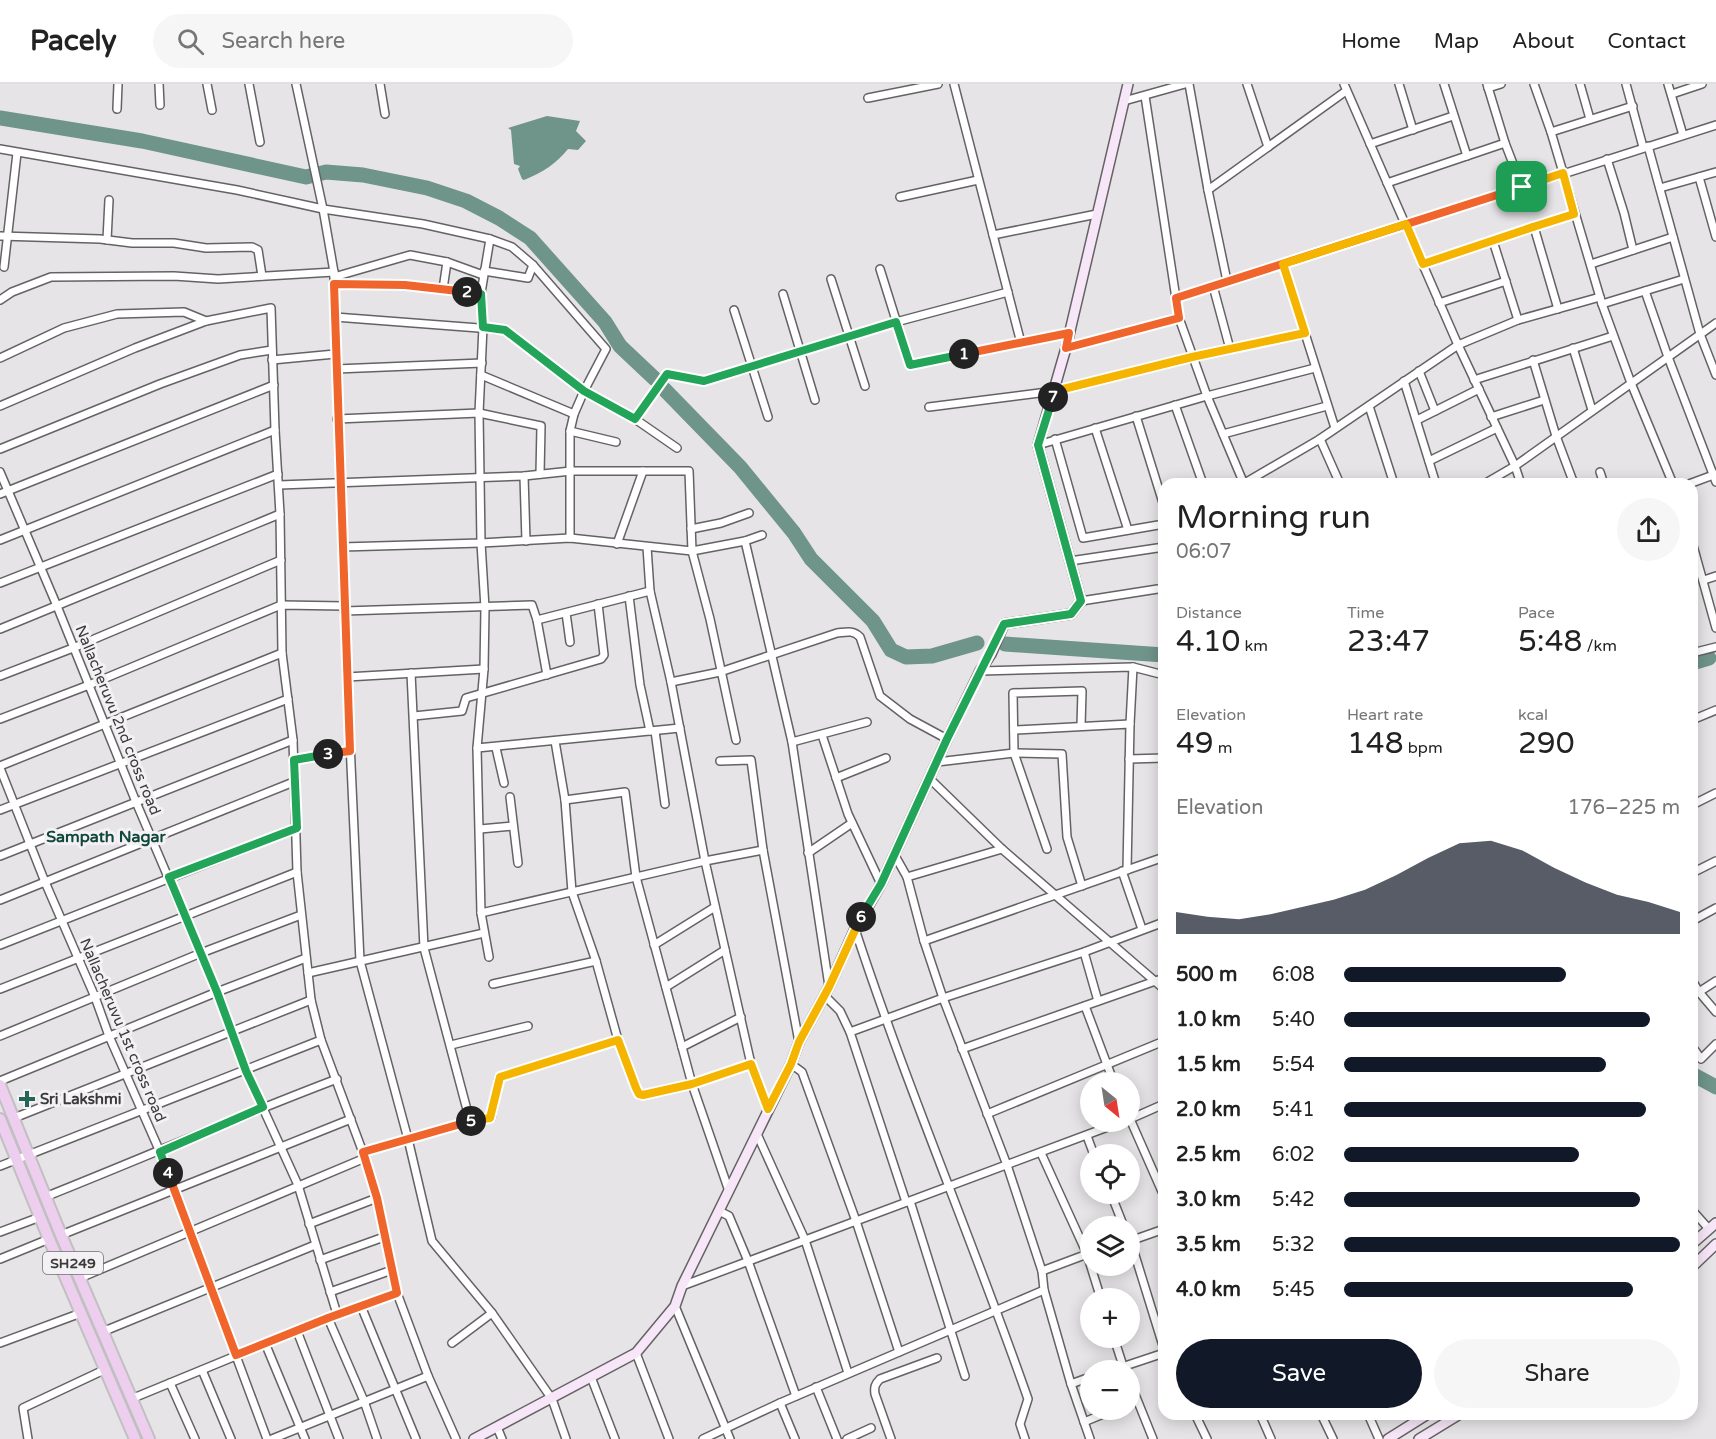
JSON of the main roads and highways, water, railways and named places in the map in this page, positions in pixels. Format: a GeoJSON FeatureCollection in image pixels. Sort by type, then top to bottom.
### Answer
{"type":"FeatureCollection","features":[{"type":"Feature","properties":{"kind":"main road"},"geometry":{"type":"LineString","coordinates":[[474,1439],[636,1353],[675,1306],[682,1286],[791,1064],[799,1042],[855,929],[881,884],[947,739],[1004,624],[1071,614],[1081,601],[1038,445],[1066,348],[1128,84]]}},
{"type":"Feature","properties":{"kind":"main road","name":"SH249"},"geometry":{"type":"LineString","coordinates":[[0,1083],[45,1197],[149,1439]]}},
{"type":"Feature","properties":{"kind":"main road","name":"SH249"},"geometry":{"type":"LineString","coordinates":[[0,1119],[135,1439]]}},
{"type":"Feature","properties":{"kind":"main road"},"geometry":{"type":"LineString","coordinates":[[1698,1239],[1713,1226]]}},
{"type":"Feature","properties":{"kind":"main road"},"geometry":{"type":"LineString","coordinates":[[1698,1260],[1716,1244]]}},
{"type":"Feature","properties":{"kind":"main road"},"geometry":{"type":"LineString","coordinates":[[1388,1439],[1399,1436],[1420,1420]]}},
{"type":"Feature","properties":{"kind":"main road"},"geometry":{"type":"LineString","coordinates":[[1419,1439],[1450,1420]]}},
{"type":"Feature","properties":{"kind":"waterway"},"geometry":{"type":"LineString","coordinates":[[0,118],[142,141],[306,177],[326,172],[363,175],[427,188],[466,201],[530,238],[605,322],[620,346],[655,379]]}},
{"type":"Feature","properties":{"kind":"waterway"},"geometry":{"type":"LineString","coordinates":[[664,389],[740,467],[794,533],[811,559],[873,621],[891,650],[906,657],[932,656],[977,643]]}},
{"type":"Feature","properties":{"kind":"waterway"},"geometry":{"type":"LineString","coordinates":[[1005,644],[1158,655]]}},
{"type":"Feature","properties":{"kind":"waterway"},"geometry":{"type":"LineString","coordinates":[[1698,661],[1709,658]]}},
{"type":"Feature","properties":{"kind":"waterway"},"geometry":{"type":"LineString","coordinates":[[1698,1077],[1716,1087]]}},
{"type":"Feature","properties":{"kind":"place","name":"Sri Lakshmi"},"geometry":{"type":"Point","coordinates":[27,1099]}},
{"type":"Feature","properties":{"kind":"district","name":"Sampath Nagar"},"geometry":{"type":"Point","coordinates":[106,836]}}]}
